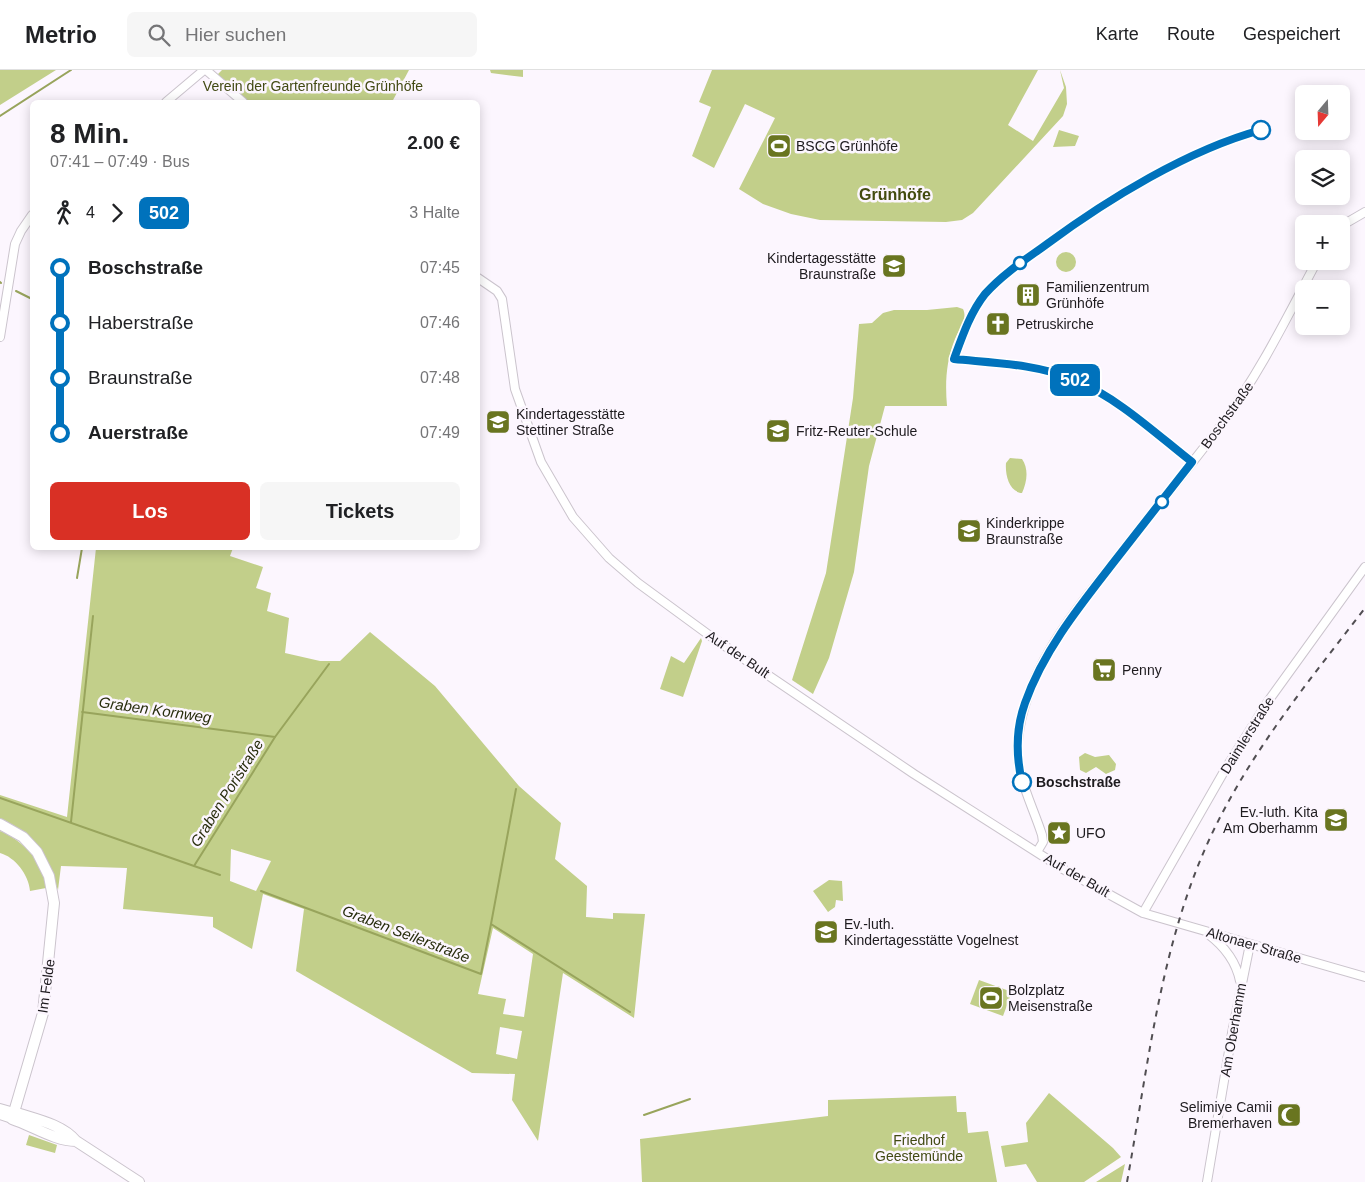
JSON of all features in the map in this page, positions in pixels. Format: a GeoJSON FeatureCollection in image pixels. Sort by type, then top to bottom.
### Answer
{"type":"FeatureCollection","features":[{"type":"Feature","properties":{"kind":"main road","name":"Im Felde"},"geometry":{"type":"LineString","coordinates":[[0,824],[23,836],[37,852],[49,876],[54,903],[43,1014],[29,1067],[24,1073],[16,1116]]}},
{"type":"Feature","properties":{"kind":"main road"},"geometry":{"type":"LineString","coordinates":[[16,1116],[65,1141],[76,1142],[139,1182]]}},
{"type":"Feature","properties":{"kind":"street"},"geometry":{"type":"LineString","coordinates":[[168,100],[205,70],[241,100]]}},
{"type":"Feature","properties":{"kind":"street"},"geometry":{"type":"LineString","coordinates":[[1350,221],[1365,212]]}},
{"type":"Feature","properties":{"kind":"street"},"geometry":{"type":"LineString","coordinates":[[0,337],[15,244],[30,218]]}},
{"type":"Feature","properties":{"kind":"street","name":"Boschstraße"},"geometry":{"type":"LineString","coordinates":[[1037,852],[1043,842],[1042,834],[1024,790],[1018,754],[1021,719],[1030,690],[1074,612],[1221,424],[1254,378],[1312,270]]}},
{"type":"Feature","properties":{"kind":"street","name":"Auf der Bult"},"geometry":{"type":"LineString","coordinates":[[480,279],[497,291],[502,299],[515,389],[541,462],[573,517],[609,558],[638,583],[713,638],[914,774],[1037,852],[1143,913]]}},
{"type":"Feature","properties":{"kind":"street","name":"Daimlerstraße"},"geometry":{"type":"LineString","coordinates":[[1143,913],[1226,768],[1264,708],[1365,567]]}},
{"type":"Feature","properties":{"kind":"street","name":"Altonaer Straße"},"geometry":{"type":"LineString","coordinates":[[1143,913],[1365,977]]}},
{"type":"Feature","properties":{"kind":"street"},"geometry":{"type":"LineString","coordinates":[[1202,930],[1217,940],[1232,959],[1238,972],[1241,987]]}},
{"type":"Feature","properties":{"kind":"street","name":"Am Oberhamm"},"geometry":{"type":"LineString","coordinates":[[1208,1179],[1250,944]]}},
{"type":"Feature","properties":{"kind":"street"},"geometry":{"type":"LineString","coordinates":[[0,1108],[16,1116]]}},
{"type":"Feature","properties":{"kind":"street"},"geometry":{"type":"LineString","coordinates":[[0,1115],[16,1116]]}},
{"type":"Feature","properties":{"kind":"green space"},"geometry":{"type":"Polygon","coordinates":[[[0,70],[56,70],[0,105],[0,70]]]}},
{"type":"Feature","properties":{"kind":"green space","name":"Verein der Gartenfreunde Grünhöfe"},"geometry":{"type":"Polygon","coordinates":[[[222,70],[409,70],[393,100],[247,100],[217,75],[222,70]]]}},
{"type":"Feature","properties":{"kind":"green space"},"geometry":{"type":"Polygon","coordinates":[[[490,70],[523,70],[523,77],[491,73],[490,70]]]}},
{"type":"Feature","properties":{"kind":"green space"},"geometry":{"type":"Polygon","coordinates":[[[712,70],[1038,70],[1008,125],[1033,141],[1064,88],[1060,70],[1066,87],[1067,104],[1063,116],[973,213],[962,220],[946,222],[820,220],[791,214],[763,204],[739,189],[775,118],[745,104],[714,168],[692,156],[711,107],[699,102],[712,70]]]}},
{"type":"Feature","properties":{"kind":"green space"},"geometry":{"type":"Polygon","coordinates":[[[1059,130],[1079,136],[1075,146],[1053,147],[1059,130]]]}},
{"type":"Feature","properties":{"kind":"green space"},"geometry":{"type":"Polygon","coordinates":[[[1062,252],[1070,252],[1076,258],[1076,266],[1070,272],[1062,272],[1056,266],[1056,258],[1062,252]]]}},
{"type":"Feature","properties":{"kind":"green space"},"geometry":{"type":"Polygon","coordinates":[[[957,307],[963,309],[964,317],[952,347],[948,364],[946,380],[947,406],[885,406],[869,466],[854,572],[829,658],[813,694],[792,680],[826,573],[853,398],[859,324],[872,323],[883,313],[894,310],[927,310],[957,307]]]}},
{"type":"Feature","properties":{"kind":"green space"},"geometry":{"type":"Polygon","coordinates":[[[1010,458],[1022,459],[1026,467],[1026,480],[1022,493],[1014,490],[1009,482],[1006,473],[1006,463],[1010,458]]]}},
{"type":"Feature","properties":{"kind":"green space"},"geometry":{"type":"Polygon","coordinates":[[[96,550],[232,550],[230,556],[263,567],[256,588],[271,593],[267,611],[289,618],[285,653],[320,661],[340,661],[370,632],[435,686],[519,786],[561,823],[555,859],[587,886],[586,917],[613,919],[613,913],[645,914],[634,1018],[563,973],[538,1141],[512,1100],[515,1074],[472,1073],[296,971],[304,909],[263,894],[252,949],[213,927],[213,917],[123,909],[127,868],[61,866],[58,890],[49,866],[38,847],[22,831],[0,818],[0,795],[67,817],[96,550]],[[231,849],[230,881],[256,891],[271,861],[231,849]],[[493,928],[478,994],[506,999],[503,1014],[524,1017],[533,954],[493,928]],[[500,1027],[496,1054],[517,1059],[522,1031],[500,1027]]]}},
{"type":"Feature","properties":{"kind":"green space"},"geometry":{"type":"Polygon","coordinates":[[[701,638],[702,641],[683,697],[660,689],[671,656],[684,663],[701,638]]]}},
{"type":"Feature","properties":{"kind":"green space"},"geometry":{"type":"Polygon","coordinates":[[[1085,753],[1095,757],[1109,755],[1116,764],[1115,770],[1106,774],[1096,767],[1086,773],[1080,770],[1079,757],[1085,753]]]}},
{"type":"Feature","properties":{"kind":"green space"},"geometry":{"type":"Polygon","coordinates":[[[0,831],[17,840],[37,861],[46,888],[30,891],[24,873],[11,858],[0,853],[0,831]]]}},
{"type":"Feature","properties":{"kind":"green space"},"geometry":{"type":"Polygon","coordinates":[[[829,880],[842,881],[843,901],[836,900],[835,907],[828,912],[813,891],[829,880]]]}},
{"type":"Feature","properties":{"kind":"green space","name":"Bolzplatz Meisenstraße"},"geometry":{"type":"Polygon","coordinates":[[[979,980],[1012,992],[1003,1016],[970,1004],[979,980]]]}},
{"type":"Feature","properties":{"kind":"green space"},"geometry":{"type":"Polygon","coordinates":[[[1049,1093],[1121,1157],[1084,1182],[1037,1182],[1026,1164],[1005,1167],[1001,1146],[1028,1142],[1026,1123],[1049,1093]]]}},
{"type":"Feature","properties":{"kind":"green space","name":"Friedhof Geestemünde"},"geometry":{"type":"Polygon","coordinates":[[[956,1096],[957,1112],[966,1112],[968,1133],[988,1131],[997,1182],[642,1182],[640,1139],[828,1116],[828,1100],[956,1096]]]}},
{"type":"Feature","properties":{"kind":"green space"},"geometry":{"type":"Polygon","coordinates":[[[29,1135],[57,1145],[55,1153],[26,1145],[29,1135]]]}},
{"type":"Feature","properties":{"kind":"green space"},"geometry":{"type":"Polygon","coordinates":[[[1125,1164],[1121,1182],[1096,1182],[1125,1164]]]}},
{"type":"Feature","properties":{"kind":"waterway"},"geometry":{"type":"LineString","coordinates":[[0,116],[71,70]]}},
{"type":"Feature","properties":{"kind":"waterway"},"geometry":{"type":"LineString","coordinates":[[16,291],[30,298]]}},
{"type":"Feature","properties":{"kind":"waterway"},"geometry":{"type":"LineString","coordinates":[[77,578],[82,550]]}},
{"type":"Feature","properties":{"kind":"waterway","name":"Graben Kornweg"},"geometry":{"type":"LineString","coordinates":[[71,822],[93,616]]}},
{"type":"Feature","properties":{"kind":"waterway","name":"Graben Poristraße"},"geometry":{"type":"LineString","coordinates":[[0,798],[194,866],[275,737],[329,664]]}},
{"type":"Feature","properties":{"kind":"waterway","name":"Graben Kornweg"},"geometry":{"type":"LineString","coordinates":[[82,712],[275,737]]}},
{"type":"Feature","properties":{"kind":"waterway"},"geometry":{"type":"LineString","coordinates":[[491,924],[516,789]]}},
{"type":"Feature","properties":{"kind":"waterway","name":"Graben Seilerstraße"},"geometry":{"type":"LineString","coordinates":[[194,866],[220,875]]}},
{"type":"Feature","properties":{"kind":"waterway","name":"Graben Seilerstraße"},"geometry":{"type":"LineString","coordinates":[[261,891],[481,974],[491,924],[630,1012]]}},
{"type":"Feature","properties":{"kind":"waterway"},"geometry":{"type":"LineString","coordinates":[[644,1115],[690,1099]]}},
{"type":"Feature","properties":{"kind":"railway"},"geometry":{"type":"LineString","coordinates":[[1127,1182],[1157,1008],[1178,922],[1192,881],[1209,840],[1242,778],[1260,749],[1365,608]]}},
{"type":"Feature","properties":{"kind":"bus line","name":"502"},"geometry":{"type":"LineString","coordinates":[[1022,782],[1018,743],[1021,719],[1024,704],[1047,657],[1074,612],[1192,462],[1115,402],[1078,381],[1041,369],[954,359],[963,332],[985,294],[1017,266],[1063,232],[1118,196],[1181,162],[1240,136],[1261,130]]}},
{"type":"Feature","properties":{"kind":"place","name":"BSCG Grünhöfe"},"geometry":{"type":"Point","coordinates":[779,146]}},
{"type":"Feature","properties":{"kind":"place","name":"Kindertagesstätte Braunstraße"},"geometry":{"type":"Point","coordinates":[894,266]}},
{"type":"Feature","properties":{"kind":"place","name":"Familienzentrum Grünhöfe"},"geometry":{"type":"Point","coordinates":[1028,295]}},
{"type":"Feature","properties":{"kind":"place","name":"Petruskirche"},"geometry":{"type":"Point","coordinates":[998,324]}},
{"type":"Feature","properties":{"kind":"place","name":"Kindertagesstätte Stettiner Straße"},"geometry":{"type":"Point","coordinates":[498,422]}},
{"type":"Feature","properties":{"kind":"place","name":"Fritz-Reuter-Schule"},"geometry":{"type":"Point","coordinates":[778,431]}},
{"type":"Feature","properties":{"kind":"place","name":"Kinderkrippe Braunstraße"},"geometry":{"type":"Point","coordinates":[969,531]}},
{"type":"Feature","properties":{"kind":"place","name":"Penny"},"geometry":{"type":"Point","coordinates":[1104,670]}},
{"type":"Feature","properties":{"kind":"place","name":"Boschstraße"},"geometry":{"type":"Point","coordinates":[1022,782]}},
{"type":"Feature","properties":{"kind":"place","name":"Ev.-luth. Kita Am Oberhamm"},"geometry":{"type":"Point","coordinates":[1336,820]}},
{"type":"Feature","properties":{"kind":"place","name":"UFO"},"geometry":{"type":"Point","coordinates":[1059,833]}},
{"type":"Feature","properties":{"kind":"place","name":"Ev.-luth. Kindertagesstätte Vogelnest"},"geometry":{"type":"Point","coordinates":[826,932]}},
{"type":"Feature","properties":{"kind":"place","name":"Bolzplatz Meisenstraße"},"geometry":{"type":"Point","coordinates":[991,998]}},
{"type":"Feature","properties":{"kind":"place","name":"Selimiye Camii Bremerhaven"},"geometry":{"type":"Point","coordinates":[1289,1115]}},
{"type":"Feature","properties":{"kind":"district","name":"Grünhöfe"},"geometry":{"type":"Point","coordinates":[895,194]}}]}
